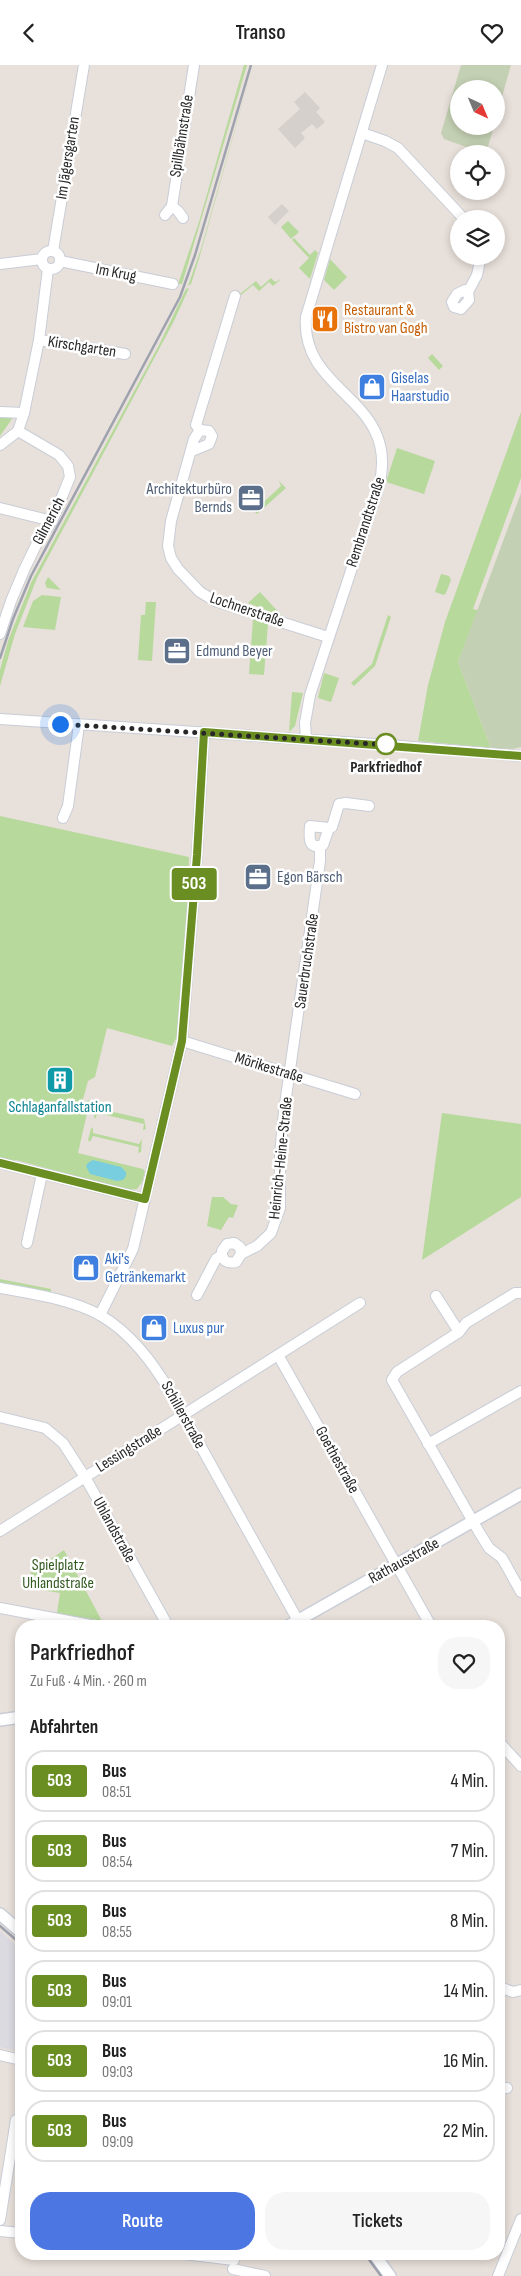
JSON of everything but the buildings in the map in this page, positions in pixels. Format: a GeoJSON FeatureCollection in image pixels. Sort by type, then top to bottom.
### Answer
{"type":"FeatureCollection","features":[{"type":"Feature","properties":{"kind":"street","name":"Im Jägersgarten"},"geometry":{"type":"LineString","coordinates":[[53,251],[84,65]]}},
{"type":"Feature","properties":{"kind":"street","name":"Spillbähnstraße"},"geometry":{"type":"LineString","coordinates":[[165,215],[172,206],[194,65]]}},
{"type":"Feature","properties":{"kind":"street","name":"Rembrandtstraße"},"geometry":{"type":"LineString","coordinates":[[306,739],[305,723],[310,695],[379,486],[384,462],[381,442],[367,418],[313,357],[307,339],[308,306],[382,65]]}},
{"type":"Feature","properties":{"kind":"street"},"geometry":{"type":"LineString","coordinates":[[362,133],[398,148],[456,210]]}},
{"type":"Feature","properties":{"kind":"street"},"geometry":{"type":"LineString","coordinates":[[172,206],[183,218]]}},
{"type":"Feature","properties":{"kind":"street"},"geometry":{"type":"LineString","coordinates":[[53,251],[59,255],[60,261],[56,268],[48,269],[43,265],[42,259],[46,252],[53,251]]}},
{"type":"Feature","properties":{"kind":"street"},"geometry":{"type":"LineString","coordinates":[[0,264],[42,259]]}},
{"type":"Feature","properties":{"kind":"street","name":"Im Krug"},"geometry":{"type":"LineString","coordinates":[[60,261],[173,284]]}},
{"type":"Feature","properties":{"kind":"street"},"geometry":{"type":"LineString","coordinates":[[468,291],[477,275],[480,265]]}},
{"type":"Feature","properties":{"kind":"street"},"geometry":{"type":"LineString","coordinates":[[0,445],[18,431],[24,413],[39,340],[48,269]]}},
{"type":"Feature","properties":{"kind":"street","name":"Lochnerstraße"},"geometry":{"type":"LineString","coordinates":[[235,296],[196,425],[200,430],[194,439],[169,529],[169,551],[178,569],[200,592],[215,601],[328,637]]}},
{"type":"Feature","properties":{"kind":"street","name":"Kirschgarten"},"geometry":{"type":"LineString","coordinates":[[39,340],[125,354]]}},
{"type":"Feature","properties":{"kind":"street"},"geometry":{"type":"LineString","coordinates":[[0,413],[24,413]]}},
{"type":"Feature","properties":{"kind":"street"},"geometry":{"type":"LineString","coordinates":[[192,451],[204,447],[211,441],[212,436],[209,431],[200,430]]}},
{"type":"Feature","properties":{"kind":"street","name":"Gilmerich"},"geometry":{"type":"LineString","coordinates":[[0,634],[2,620],[24,570],[38,541],[52,521],[67,487],[70,470],[59,455],[18,431]]}},
{"type":"Feature","properties":{"kind":"street"},"geometry":{"type":"LineString","coordinates":[[0,508],[52,521]]}},
{"type":"Feature","properties":{"kind":"street"},"geometry":{"type":"LineString","coordinates":[[0,719],[306,739],[521,756]]}},
{"type":"Feature","properties":{"kind":"street"},"geometry":{"type":"LineString","coordinates":[[64,818],[68,807],[79,725]]}},
{"type":"Feature","properties":{"kind":"street"},"geometry":{"type":"LineString","coordinates":[[100,1315],[133,1249],[182,1041],[197,855],[204,732]]}},
{"type":"Feature","properties":{"kind":"street","name":"Sauerbruchstraße"},"geometry":{"type":"LineString","coordinates":[[291,1075],[319,871],[320,847],[326,842],[329,828],[334,825],[339,804],[346,803],[369,807]]}},
{"type":"Feature","properties":{"kind":"street"},"geometry":{"type":"LineString","coordinates":[[320,847],[316,847],[309,842],[310,826],[329,828]]}},
{"type":"Feature","properties":{"kind":"street","name":"Mörikestraße"},"geometry":{"type":"LineString","coordinates":[[182,1041],[355,1094]]}},
{"type":"Feature","properties":{"kind":"street","name":"Heinrich-Heine-Straße"},"geometry":{"type":"LineString","coordinates":[[222,1255],[223,1259],[232,1263],[240,1259],[241,1254],[256,1246],[267,1237],[278,1219],[281,1136],[291,1075]]}},
{"type":"Feature","properties":{"kind":"street"},"geometry":{"type":"LineString","coordinates":[[0,1163],[145,1199]]}},
{"type":"Feature","properties":{"kind":"street"},"geometry":{"type":"LineString","coordinates":[[27,1243],[42,1174]]}},
{"type":"Feature","properties":{"kind":"street"},"geometry":{"type":"LineString","coordinates":[[197,1295],[216,1259],[222,1255],[224,1247],[230,1243],[237,1245],[241,1254]]}},
{"type":"Feature","properties":{"kind":"street","name":"Schillerstraße"},"geometry":{"type":"LineString","coordinates":[[0,1288],[69,1303],[100,1315],[141,1349],[158,1371],[184,1415],[293,1620]]}},
{"type":"Feature","properties":{"kind":"street"},"geometry":{"type":"LineString","coordinates":[[521,1293],[515,1293],[466,1323],[459,1333],[392,1377],[403,1403],[488,1548],[502,1558],[521,1591]]}},
{"type":"Feature","properties":{"kind":"street"},"geometry":{"type":"LineString","coordinates":[[436,1295],[459,1333]]}},
{"type":"Feature","properties":{"kind":"street","name":"Lessingstraße"},"geometry":{"type":"LineString","coordinates":[[0,1531],[360,1303]]}},
{"type":"Feature","properties":{"kind":"street","name":"Goethestraße"},"geometry":{"type":"LineString","coordinates":[[278,1355],[428,1620]]}},
{"type":"Feature","properties":{"kind":"street"},"geometry":{"type":"LineString","coordinates":[[428,1444],[521,1391]]}},
{"type":"Feature","properties":{"kind":"street","name":"Uhlandstraße"},"geometry":{"type":"LineString","coordinates":[[0,1417],[39,1426],[51,1432],[63,1443],[85,1477],[165,1620]]}},
{"type":"Feature","properties":{"kind":"street","name":"Rathausstraße"},"geometry":{"type":"LineString","coordinates":[[302,1620],[521,1495]]}},
{"type":"Feature","properties":{"kind":"street"},"geometry":{"type":"LineString","coordinates":[[0,1608],[63,1620]]}},
{"type":"Feature","properties":{"kind":"street"},"geometry":{"type":"LineString","coordinates":[[0,1720],[15,1718]]}},
{"type":"Feature","properties":{"kind":"street"},"geometry":{"type":"LineString","coordinates":[[505,1748],[521,1766]]}},
{"type":"Feature","properties":{"kind":"street"},"geometry":{"type":"LineString","coordinates":[[0,1914],[15,1924]]}},
{"type":"Feature","properties":{"kind":"street"},"geometry":{"type":"LineString","coordinates":[[505,1989],[512,1992],[521,1991]]}},
{"type":"Feature","properties":{"kind":"street"},"geometry":{"type":"LineString","coordinates":[[0,2055],[15,2059]]}},
{"type":"Feature","properties":{"kind":"street"},"geometry":{"type":"LineString","coordinates":[[0,2220],[15,2126]]}},
{"type":"Feature","properties":{"kind":"street"},"geometry":{"type":"LineString","coordinates":[[505,2259],[521,2219]]}},
{"type":"Feature","properties":{"kind":"street"},"geometry":{"type":"LineString","coordinates":[[0,2231],[15,2232]]}},
{"type":"Feature","properties":{"kind":"street"},"geometry":{"type":"LineString","coordinates":[[211,2260],[233,2265],[265,2276]]}},
{"type":"Feature","properties":{"kind":"street"},"geometry":{"type":"LineString","coordinates":[[378,2260],[390,2276]]}},
{"type":"Feature","properties":{"kind":"street"},"geometry":{"type":"LineString","coordinates":[[498,2276],[504,2260]]}},
{"type":"Feature","properties":{"kind":"shaded area"},"geometry":{"type":"Polygon","coordinates":[[[305,92],[320,108],[316,112],[325,122],[317,129],[312,124],[301,133],[305,138],[295,148],[278,129],[300,109],[294,102],[305,92]]]}},
{"type":"Feature","properties":{"kind":"shaded area"},"geometry":{"type":"Polygon","coordinates":[[[282,204],[289,211],[275,225],[268,217],[282,204]]]}},
{"type":"Feature","properties":{"kind":"shaded area"},"geometry":{"type":"Polygon","coordinates":[[[0,1931],[15,1945],[15,2051],[0,2047],[0,1931]]]}},
{"type":"Feature","properties":{"kind":"green space"},"geometry":{"type":"Polygon","coordinates":[[[244,65],[247,65],[182,284],[179,284],[177,287],[199,222],[244,65]]]}},
{"type":"Feature","properties":{"kind":"green space"},"geometry":{"type":"Polygon","coordinates":[[[253,65],[199,259],[191,284],[188,286],[201,249],[253,65]]]}},
{"type":"Feature","properties":{"kind":"green space"},"geometry":{"type":"Polygon","coordinates":[[[461,65],[511,65],[505,86],[505,80],[457,80],[461,65]]]}},
{"type":"Feature","properties":{"kind":"green space"},"geometry":{"type":"Polygon","coordinates":[[[450,102],[450,135],[491,135],[489,145],[461,145],[444,139],[441,133],[450,102]]]}},
{"type":"Feature","properties":{"kind":"green space"},"geometry":{"type":"Polygon","coordinates":[[[288,221],[299,232],[291,239],[281,227],[288,221]]]}},
{"type":"Feature","properties":{"kind":"green space"},"geometry":{"type":"Polygon","coordinates":[[[294,238],[310,255],[315,250],[318,253],[310,279],[299,268],[309,258],[292,240],[294,238]]]}},
{"type":"Feature","properties":{"kind":"green space"},"geometry":{"type":"Polygon","coordinates":[[[330,259],[347,277],[334,290],[324,280],[330,259]]]}},
{"type":"Feature","properties":{"kind":"green space"},"geometry":{"type":"Polygon","coordinates":[[[271,278],[275,282],[281,279],[273,286],[269,282],[259,291],[253,285],[240,294],[256,281],[261,287],[271,278]]]}},
{"type":"Feature","properties":{"kind":"green space"},"geometry":{"type":"Polygon","coordinates":[[[189,288],[174,321],[37,578],[15,634],[0,686],[0,670],[8,641],[31,583],[159,345],[186,289],[189,288]]]}},
{"type":"Feature","properties":{"kind":"green space"},"geometry":{"type":"Polygon","coordinates":[[[432,354],[443,366],[439,370],[428,358],[432,354]]]}},
{"type":"Feature","properties":{"kind":"green space"},"geometry":{"type":"Polygon","coordinates":[[[521,412],[521,478],[473,609],[478,610],[458,662],[491,748],[418,741],[428,685],[445,622],[521,412]]]}},
{"type":"Feature","properties":{"kind":"green space"},"geometry":{"type":"Polygon","coordinates":[[[0,415],[14,416],[0,436],[0,415]]]}},
{"type":"Feature","properties":{"kind":"green space"},"geometry":{"type":"Polygon","coordinates":[[[397,448],[435,461],[424,494],[386,482],[397,448]]]}},
{"type":"Feature","properties":{"kind":"green space"},"geometry":{"type":"Polygon","coordinates":[[[279,481],[286,488],[257,514],[254,511],[281,486],[279,481]]]}},
{"type":"Feature","properties":{"kind":"green space"},"geometry":{"type":"Polygon","coordinates":[[[521,493],[521,747],[512,749],[491,748],[458,662],[521,493]]]}},
{"type":"Feature","properties":{"kind":"green space"},"geometry":{"type":"Polygon","coordinates":[[[441,574],[449,576],[451,580],[444,595],[435,592],[441,574]]]}},
{"type":"Feature","properties":{"kind":"green space"},"geometry":{"type":"Polygon","coordinates":[[[48,577],[61,590],[47,588],[45,583],[48,577]]]}},
{"type":"Feature","properties":{"kind":"green space"},"geometry":{"type":"Polygon","coordinates":[[[260,592],[283,617],[248,603],[260,592]]]}},
{"type":"Feature","properties":{"kind":"green space"},"geometry":{"type":"Polygon","coordinates":[[[42,595],[61,597],[55,630],[23,627],[33,601],[42,595]]]}},
{"type":"Feature","properties":{"kind":"green space"},"geometry":{"type":"Polygon","coordinates":[[[146,602],[156,602],[152,661],[138,660],[141,615],[145,615],[146,602]]]}},
{"type":"Feature","properties":{"kind":"green space"},"geometry":{"type":"Polygon","coordinates":[[[388,615],[391,617],[375,666],[354,686],[351,683],[372,664],[388,615]]]}},
{"type":"Feature","properties":{"kind":"green space"},"geometry":{"type":"Polygon","coordinates":[[[253,619],[268,623],[264,675],[249,674],[253,619]]]}},
{"type":"Feature","properties":{"kind":"green space"},"geometry":{"type":"Polygon","coordinates":[[[324,673],[339,678],[331,702],[318,698],[324,673]]]}},
{"type":"Feature","properties":{"kind":"green space"},"geometry":{"type":"Polygon","coordinates":[[[292,692],[303,693],[295,726],[289,732],[292,692]]]}},
{"type":"Feature","properties":{"kind":"green space"},"geometry":{"type":"Polygon","coordinates":[[[0,816],[189,857],[188,906],[179,1033],[172,1046],[107,1028],[95,1077],[88,1081],[82,1103],[90,1100],[78,1153],[143,1169],[145,1172],[142,1182],[137,1189],[128,1190],[16,1160],[0,1158],[0,816]]]}},
{"type":"Feature","properties":{"kind":"green space"},"geometry":{"type":"Polygon","coordinates":[[[96,1108],[144,1119],[146,1129],[143,1130],[144,1124],[98,1113],[95,1119],[96,1108]]]}},
{"type":"Feature","properties":{"kind":"green space"},"geometry":{"type":"Polygon","coordinates":[[[442,1113],[521,1124],[521,1197],[422,1260],[442,1113]]]}},
{"type":"Feature","properties":{"kind":"green space"},"geometry":{"type":"Polygon","coordinates":[[[93,1127],[93,1133],[139,1144],[142,1139],[141,1152],[138,1153],[139,1147],[93,1136],[90,1142],[88,1140],[93,1127]]]}},
{"type":"Feature","properties":{"kind":"green space"},"geometry":{"type":"Polygon","coordinates":[[[212,1197],[223,1197],[231,1204],[238,1205],[233,1218],[229,1217],[221,1230],[207,1226],[212,1197]]]}},
{"type":"Feature","properties":{"kind":"green space"},"geometry":{"type":"Polygon","coordinates":[[[0,1279],[51,1289],[51,1294],[0,1284],[0,1279]]]}},
{"type":"Feature","properties":{"kind":"green space","name":"Spielplatz Uhlandstraße"},"geometry":{"type":"Polygon","coordinates":[[[64,1550],[101,1620],[57,1613],[60,1593],[41,1590],[30,1573],[64,1550]]]}},
{"type":"Feature","properties":{"kind":"water"},"geometry":{"type":"Polygon","coordinates":[[[93,1160],[121,1167],[126,1172],[126,1176],[123,1180],[117,1181],[90,1174],[86,1166],[93,1160]]]}},
{"type":"Feature","properties":{"kind":"railway"},"geometry":{"type":"LineString","coordinates":[[0,658],[13,619],[31,576],[180,297],[195,255],[251,65]]}},
{"type":"Feature","properties":{"kind":"railway"},"geometry":{"type":"LineString","coordinates":[[0,1926],[15,1939]]}},
{"type":"Feature","properties":{"kind":"railway"},"geometry":{"type":"LineString","coordinates":[[369,2260],[381,2276]]}},
{"type":"Feature","properties":{"kind":"bus line","name":"503"},"geometry":{"type":"LineString","coordinates":[[0,1163],[145,1199],[173,1088],[182,1041],[197,855],[204,732],[521,756]]}},
{"type":"Feature","properties":{"kind":"place","name":"Restaurant & Bistro van Gogh"},"geometry":{"type":"Point","coordinates":[325,319]}},
{"type":"Feature","properties":{"kind":"place","name":"Giselas Haarstudio"},"geometry":{"type":"Point","coordinates":[372,387]}},
{"type":"Feature","properties":{"kind":"place","name":"Architekturbüro Bernds"},"geometry":{"type":"Point","coordinates":[251,498]}},
{"type":"Feature","properties":{"kind":"place","name":"Edmund Beyer"},"geometry":{"type":"Point","coordinates":[177,651]}},
{"type":"Feature","properties":{"kind":"place","name":"Parkfriedhof"},"geometry":{"type":"Point","coordinates":[386,744]}},
{"type":"Feature","properties":{"kind":"place","name":"Egon Bärsch"},"geometry":{"type":"Point","coordinates":[258,877]}},
{"type":"Feature","properties":{"kind":"place","name":"Schlaganfallstation"},"geometry":{"type":"Point","coordinates":[60,1080]}},
{"type":"Feature","properties":{"kind":"place","name":"Aki's Getränkemarkt"},"geometry":{"type":"Point","coordinates":[86,1268]}},
{"type":"Feature","properties":{"kind":"place","name":"Luxus pur"},"geometry":{"type":"Point","coordinates":[154,1328]}},
{"type":"Feature","properties":{"kind":"route"},"geometry":{"type":"LineString","coordinates":[[60,724],[389,745],[386,744]]}}]}
